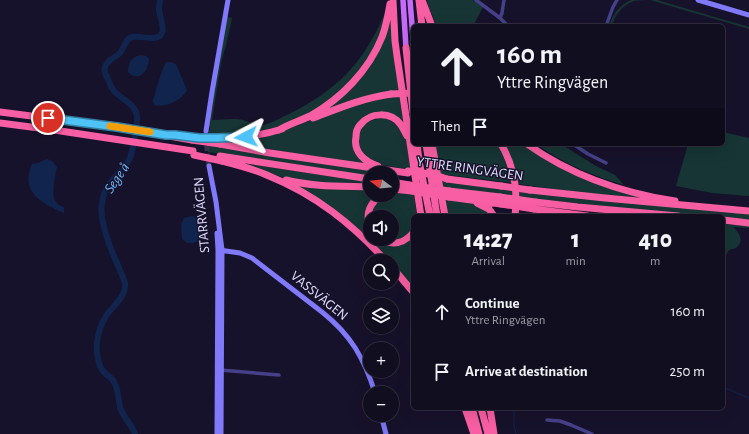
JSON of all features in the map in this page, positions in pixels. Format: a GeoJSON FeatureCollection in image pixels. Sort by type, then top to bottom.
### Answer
{"type":"FeatureCollection","features":[{"type":"Feature","properties":{"kind":"highway"},"geometry":{"type":"LineString","coordinates":[[279,130],[311,116],[342,93],[357,77],[368,62],[382,37],[392,0]]}},
{"type":"Feature","properties":{"kind":"highway"},"geometry":{"type":"LineString","coordinates":[[392,0],[395,41],[413,163],[412,189],[419,214]]}},
{"type":"Feature","properties":{"kind":"highway"},"geometry":{"type":"LineString","coordinates":[[419,0],[422,24]]}},
{"type":"Feature","properties":{"kind":"highway"},"geometry":{"type":"LineString","coordinates":[[422,0],[431,24]]}},
{"type":"Feature","properties":{"kind":"highway"},"geometry":{"type":"LineString","coordinates":[[406,48],[411,94]]}},
{"type":"Feature","properties":{"kind":"highway"},"geometry":{"type":"LineString","coordinates":[[0,112],[218,141],[279,130],[368,98],[391,94],[411,93]]}},
{"type":"Feature","properties":{"kind":"highway"},"geometry":{"type":"LineString","coordinates":[[408,172],[372,164],[363,158],[358,153],[355,142],[358,128],[370,117],[376,115],[393,118],[400,124],[406,135],[413,163]]}},
{"type":"Feature","properties":{"kind":"highway"},"geometry":{"type":"LineString","coordinates":[[0,123],[153,145],[221,159],[363,178]]}},
{"type":"Feature","properties":{"kind":"highway","name":"YTTRE RINGVÄGEN"},"geometry":{"type":"LineString","coordinates":[[218,141],[270,153],[530,190],[749,211]]}},
{"type":"Feature","properties":{"kind":"highway"},"geometry":{"type":"LineString","coordinates":[[417,146],[430,214]]}},
{"type":"Feature","properties":{"kind":"highway"},"geometry":{"type":"LineString","coordinates":[[426,146],[443,214]]}},
{"type":"Feature","properties":{"kind":"highway"},"geometry":{"type":"LineString","coordinates":[[432,146],[443,214]]}},
{"type":"Feature","properties":{"kind":"highway"},"geometry":{"type":"LineString","coordinates":[[502,146],[508,157],[516,183],[515,214]]}},
{"type":"Feature","properties":{"kind":"highway"},"geometry":{"type":"LineString","coordinates":[[530,146],[572,171],[610,186],[650,196],[734,210]]}},
{"type":"Feature","properties":{"kind":"highway"},"geometry":{"type":"LineString","coordinates":[[221,159],[297,183],[363,187]]}},
{"type":"Feature","properties":{"kind":"highway"},"geometry":{"type":"LineString","coordinates":[[268,175],[302,191],[324,205],[354,228],[379,254]]}},
{"type":"Feature","properties":{"kind":"highway","name":"YTTRE RINGVÄGEN"},"geometry":{"type":"LineString","coordinates":[[399,184],[412,189],[501,200]]}},
{"type":"Feature","properties":{"kind":"highway"},"geometry":{"type":"LineString","coordinates":[[399,188],[412,189]]}},
{"type":"Feature","properties":{"kind":"highway"},"geometry":{"type":"LineString","coordinates":[[399,191],[412,189]]}},
{"type":"Feature","properties":{"kind":"highway"},"geometry":{"type":"LineString","coordinates":[[449,194],[482,205],[489,209],[493,214]]}},
{"type":"Feature","properties":{"kind":"highway"},"geometry":{"type":"LineString","coordinates":[[466,200],[501,200],[578,214]]}},
{"type":"Feature","properties":{"kind":"highway"},"geometry":{"type":"LineString","coordinates":[[535,205],[578,207],[656,214]]}},
{"type":"Feature","properties":{"kind":"highway"},"geometry":{"type":"LineString","coordinates":[[725,220],[749,223]]}},
{"type":"Feature","properties":{"kind":"highway"},"geometry":{"type":"LineString","coordinates":[[725,223],[749,223]]}},
{"type":"Feature","properties":{"kind":"highway"},"geometry":{"type":"LineString","coordinates":[[399,243],[406,240],[411,235]]}},
{"type":"Feature","properties":{"kind":"highway"},"geometry":{"type":"LineString","coordinates":[[399,275],[411,290]]}},
{"type":"Feature","properties":{"kind":"highway"},"geometry":{"type":"LineString","coordinates":[[467,410],[470,434]]}},
{"type":"Feature","properties":{"kind":"highway"},"geometry":{"type":"LineString","coordinates":[[467,410],[474,434]]}},
{"type":"Feature","properties":{"kind":"highway"},"geometry":{"type":"LineString","coordinates":[[467,410],[479,434]]}},
{"type":"Feature","properties":{"kind":"highway"},"geometry":{"type":"LineString","coordinates":[[482,410],[488,434]]}},
{"type":"Feature","properties":{"kind":"highway"},"geometry":{"type":"LineString","coordinates":[[490,410],[494,434]]}},
{"type":"Feature","properties":{"kind":"main road"},"geometry":{"type":"LineString","coordinates":[[403,0],[406,48]]}},
{"type":"Feature","properties":{"kind":"main road"},"geometry":{"type":"LineString","coordinates":[[410,0],[412,24]]}},
{"type":"Feature","properties":{"kind":"street"},"geometry":{"type":"LineString","coordinates":[[206,131],[228,0]]}},
{"type":"Feature","properties":{"kind":"street"},"geometry":{"type":"LineString","coordinates":[[476,0],[506,24]]}},
{"type":"Feature","properties":{"kind":"street"},"geometry":{"type":"LineString","coordinates":[[500,18],[504,0]]}},
{"type":"Feature","properties":{"kind":"street"},"geometry":{"type":"LineString","coordinates":[[607,24],[617,0]]}},
{"type":"Feature","properties":{"kind":"street"},"geometry":{"type":"LineString","coordinates":[[698,0],[749,15]]}},
{"type":"Feature","properties":{"kind":"street"},"geometry":{"type":"LineString","coordinates":[[576,146],[606,163]]}},
{"type":"Feature","properties":{"kind":"street","name":"STARRVÄGEN"},"geometry":{"type":"LineString","coordinates":[[217,434],[220,336],[220,250],[215,195],[209,166],[220,250]]}},
{"type":"Feature","properties":{"kind":"street","name":"VASSVÄGEN"},"geometry":{"type":"LineString","coordinates":[[220,250],[240,253],[252,258],[333,321],[346,335],[362,358],[373,386]]}},
{"type":"Feature","properties":{"kind":"street"},"geometry":{"type":"LineString","coordinates":[[219,370],[279,375]]}},
{"type":"Feature","properties":{"kind":"street","name":"STARRVÄGEN"},"geometry":{"type":"LineString","coordinates":[[219,370],[222,434]]}},
{"type":"Feature","properties":{"kind":"street"},"geometry":{"type":"LineString","coordinates":[[547,420],[560,421],[592,434]]}},
{"type":"Feature","properties":{"kind":"street"},"geometry":{"type":"LineString","coordinates":[[383,422],[386,434]]}},
{"type":"Feature","properties":{"kind":"green space"},"geometry":{"type":"Polygon","coordinates":[[[388,0],[383,28],[368,59],[350,83],[321,107],[288,123],[270,129],[246,133],[208,136],[210,128],[208,122],[227,17],[232,18],[221,63],[212,120],[243,120],[252,124],[253,127],[268,124],[291,113],[318,97],[341,80],[368,46],[384,16],[388,0]]]}},
{"type":"Feature","properties":{"kind":"green space"},"geometry":{"type":"Polygon","coordinates":[[[427,0],[473,0],[483,7],[474,24],[436,24],[427,0]]]}},
{"type":"Feature","properties":{"kind":"green space"},"geometry":{"type":"Polygon","coordinates":[[[631,0],[640,0],[626,5],[617,14],[613,24],[610,24],[617,10],[631,0]]]}},
{"type":"Feature","properties":{"kind":"green space"},"geometry":{"type":"Polygon","coordinates":[[[650,0],[657,0],[749,27],[749,29],[650,0]]]}},
{"type":"Feature","properties":{"kind":"green space"},"geometry":{"type":"Polygon","coordinates":[[[390,14],[400,90],[384,92],[327,110],[326,108],[360,76],[390,14]]]}},
{"type":"Feature","properties":{"kind":"green space"},"geometry":{"type":"Polygon","coordinates":[[[402,96],[407,131],[402,123],[372,115],[354,138],[369,165],[215,141],[276,133],[374,99],[402,96]]]}},
{"type":"Feature","properties":{"kind":"green space"},"geometry":{"type":"Polygon","coordinates":[[[384,117],[399,126],[406,140],[411,170],[399,168],[399,166],[377,164],[365,158],[358,146],[357,135],[366,122],[384,117]]]}},
{"type":"Feature","properties":{"kind":"green space"},"geometry":{"type":"Polygon","coordinates":[[[725,132],[749,138],[749,196],[712,193],[676,186],[687,146],[725,146],[725,132]]]}},
{"type":"Feature","properties":{"kind":"green space"},"geometry":{"type":"Polygon","coordinates":[[[207,145],[363,170],[363,176],[208,152],[207,145]]]}},
{"type":"Feature","properties":{"kind":"green space"},"geometry":{"type":"Polygon","coordinates":[[[434,146],[499,146],[507,162],[512,183],[440,174],[434,146]]]}},
{"type":"Feature","properties":{"kind":"green space"},"geometry":{"type":"Polygon","coordinates":[[[505,146],[527,146],[549,161],[659,199],[583,193],[518,184],[505,146]]]}},
{"type":"Feature","properties":{"kind":"green space"},"geometry":{"type":"Polygon","coordinates":[[[539,146],[564,146],[596,166],[615,175],[624,185],[578,168],[539,146]]]}},
{"type":"Feature","properties":{"kind":"green space"},"geometry":{"type":"Polygon","coordinates":[[[228,161],[363,181],[363,185],[342,185],[289,179],[228,161]]]}},
{"type":"Feature","properties":{"kind":"green space"},"geometry":{"type":"Polygon","coordinates":[[[441,181],[513,191],[513,196],[442,187],[441,181]]]}},
{"type":"Feature","properties":{"kind":"green space"},"geometry":{"type":"Polygon","coordinates":[[[290,183],[363,188],[363,202],[374,202],[371,210],[363,210],[363,235],[290,183]]]}},
{"type":"Feature","properties":{"kind":"green space"},"geometry":{"type":"Polygon","coordinates":[[[518,191],[749,213],[749,220],[725,217],[725,214],[687,214],[518,197],[518,191]]]}},
{"type":"Feature","properties":{"kind":"green space"},"geometry":{"type":"Polygon","coordinates":[[[399,193],[414,194],[417,214],[411,214],[411,231],[399,240],[399,210],[371,210],[376,202],[399,202],[399,193]]]}},
{"type":"Feature","properties":{"kind":"green space"},"geometry":{"type":"Polygon","coordinates":[[[444,199],[476,204],[481,206],[490,214],[447,214],[444,199]]]}},
{"type":"Feature","properties":{"kind":"green space"},"geometry":{"type":"Polygon","coordinates":[[[725,224],[749,226],[749,228],[733,227],[739,234],[741,240],[736,248],[729,250],[726,255],[725,224]]]}},
{"type":"Feature","properties":{"kind":"green space"},"geometry":{"type":"Polygon","coordinates":[[[411,237],[411,287],[399,273],[399,254],[382,254],[375,246],[399,246],[399,240],[411,237]]]}},
{"type":"Feature","properties":{"kind":"water"},"geometry":{"type":"Polygon","coordinates":[[[142,55],[149,59],[147,68],[139,76],[132,75],[128,72],[131,60],[142,55]]]}},
{"type":"Feature","properties":{"kind":"water"},"geometry":{"type":"Polygon","coordinates":[[[166,62],[176,64],[187,90],[178,100],[164,105],[154,105],[153,102],[166,62]]]}},
{"type":"Feature","properties":{"kind":"water"},"geometry":{"type":"Polygon","coordinates":[[[47,159],[52,161],[57,167],[54,180],[54,195],[57,203],[64,207],[64,213],[41,201],[35,196],[31,189],[29,174],[32,164],[47,159]]]}},
{"type":"Feature","properties":{"kind":"water"},"geometry":{"type":"Polygon","coordinates":[[[192,216],[199,219],[200,238],[199,241],[194,243],[187,243],[182,239],[181,225],[184,218],[192,216]]]}},
{"type":"Feature","properties":{"kind":"waterway","name":"Sege å"},"geometry":{"type":"LineString","coordinates":[[135,434],[121,410],[114,381],[101,368],[97,353],[97,339],[103,322],[124,293],[125,288],[124,280],[110,248],[105,232],[101,209],[102,203],[109,184],[129,160],[136,131],[137,119],[134,109],[112,89],[105,69],[107,63],[120,53],[130,38],[157,38],[160,36],[163,31],[159,12],[160,0]]}},
{"type":"Feature","properties":{"kind":"waterway"},"geometry":{"type":"LineString","coordinates":[[725,388],[749,398]]}},
{"type":"Feature","properties":{"kind":"waterway"},"geometry":{"type":"LineString","coordinates":[[514,410],[514,425],[516,434]]}},
{"type":"Feature","properties":{"kind":"tunnel"},"geometry":{"type":"LineString","coordinates":[[206,131],[209,166]]}},
{"type":"Feature","properties":{"kind":"slow traffic"},"geometry":{"type":"LineString","coordinates":[[110,126],[150,132]]}},
{"type":"Feature","properties":{"kind":"route"},"geometry":{"type":"LineString","coordinates":[[48,118],[166,135],[199,138],[246,137]]}}]}
